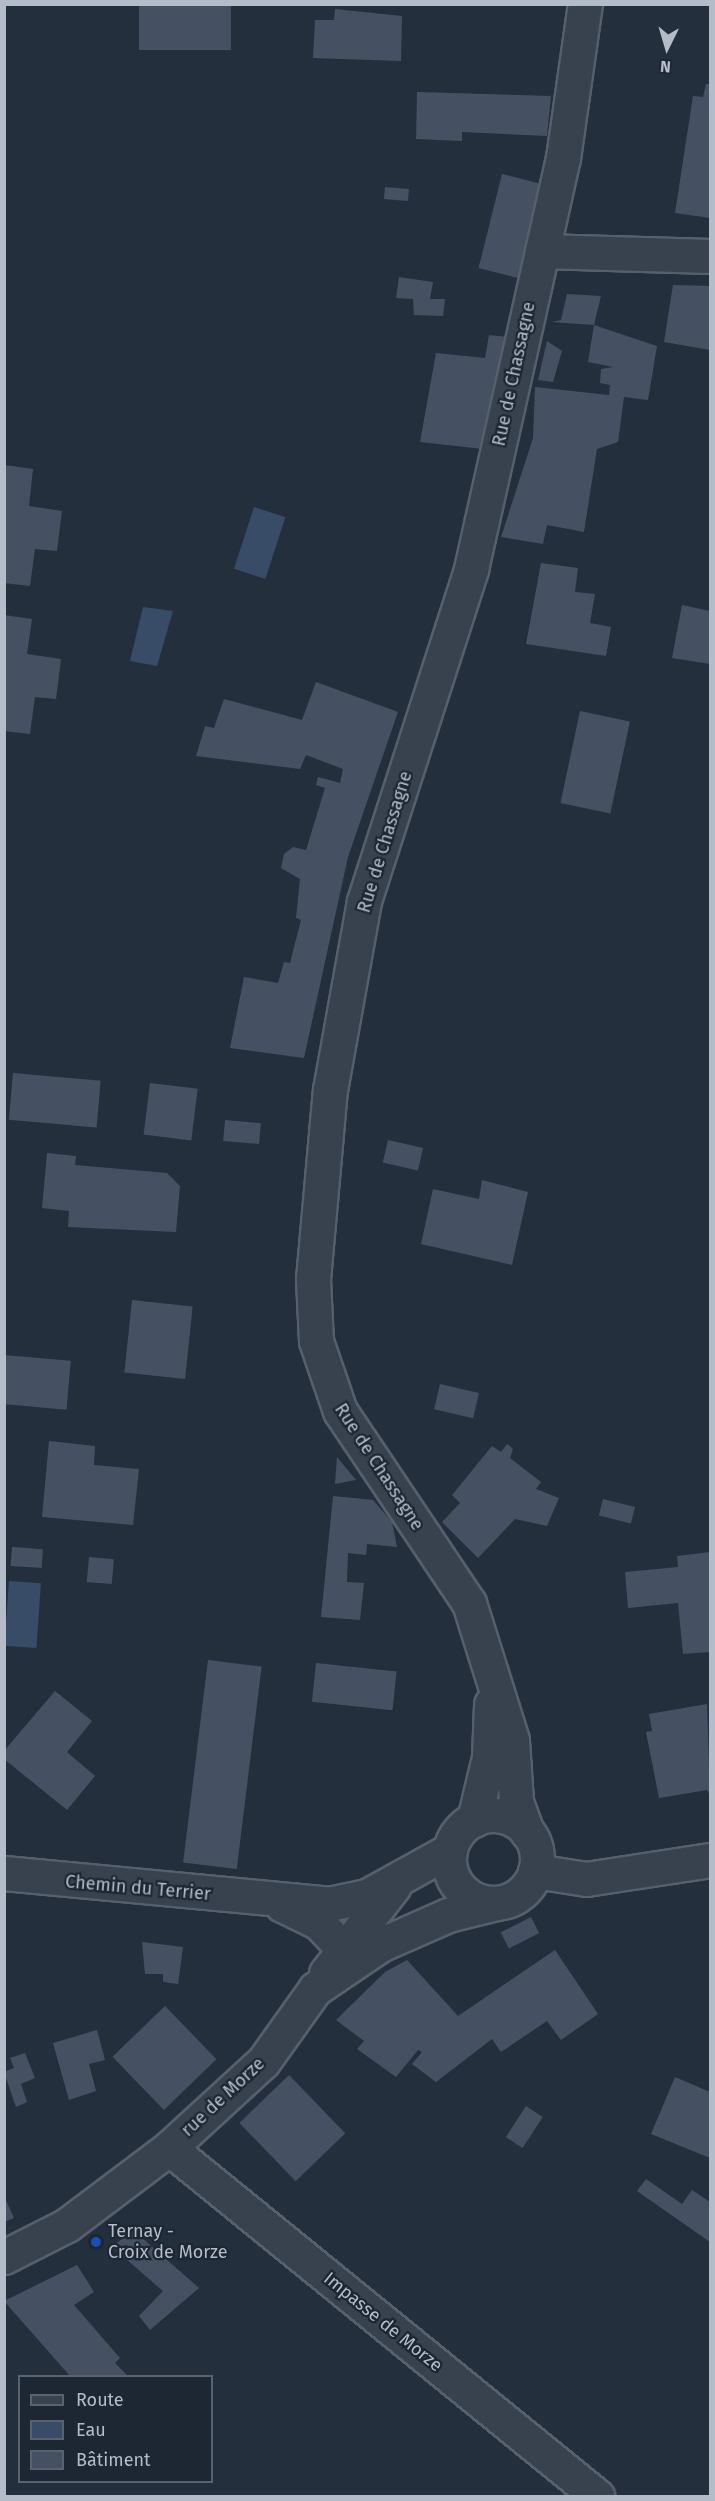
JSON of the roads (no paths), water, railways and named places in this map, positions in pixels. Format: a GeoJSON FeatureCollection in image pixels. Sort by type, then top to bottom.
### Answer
{"type":"FeatureCollection","features":[{"type":"Feature","properties":{"kind":"street","name":"Rue de Chassagne"},"geometry":{"type":"LineString","coordinates":[[491,1688],[469,1603],[340,1411],[316,1341],[313,1279],[330,1090],[364,901],[471,569],[563,158],[585,4]]}},
{"type":"Feature","properties":{"kind":"street"},"geometry":{"type":"LineString","coordinates":[[542,251],[711,256]]}},
{"type":"Feature","properties":{"kind":"street"},"geometry":{"type":"LineString","coordinates":[[474,1820],[489,1757],[491,1688]]}},
{"type":"Feature","properties":{"kind":"street"},"geometry":{"type":"LineString","coordinates":[[273,1900],[319,1923],[354,1952],[448,1915],[497,1903],[521,1892],[535,1870],[537,1857],[516,1801],[512,1740],[491,1688]]}},
{"type":"Feature","properties":{"kind":"street"},"geometry":{"type":"LineString","coordinates":[[497,1903],[470,1897],[460,1888],[452,1876],[450,1850],[458,1832],[474,1820],[508,1818],[527,1832]]}},
{"type":"Feature","properties":{"kind":"street"},"geometry":{"type":"LineString","coordinates":[[399,1881],[450,1850]]}},
{"type":"Feature","properties":{"kind":"street"},"geometry":{"type":"LineString","coordinates":[[535,1870],[586,1879],[711,1860]]}},
{"type":"Feature","properties":{"kind":"street","name":"Chemin du Terrier"},"geometry":{"type":"LineString","coordinates":[[4,1873],[329,1904],[367,1896],[399,1881]]}},
{"type":"Feature","properties":{"kind":"street","name":"rue de Morze"},"geometry":{"type":"LineString","coordinates":[[4,2257],[67,2226],[169,2148],[263,2062],[315,1989],[354,1952],[399,1881]]}},
{"type":"Feature","properties":{"kind":"street","name":"Impasse de Morze"},"geometry":{"type":"LineString","coordinates":[[169,2148],[597,2496]]}},
{"type":"Feature","properties":{"kind":"water"},"geometry":{"type":"Polygon","coordinates":[[[254,507],[285,517],[265,579],[234,569],[254,507]]]}},
{"type":"Feature","properties":{"kind":"water"},"geometry":{"type":"Polygon","coordinates":[[[143,607],[173,611],[157,666],[130,661],[143,607]]]}},
{"type":"Feature","properties":{"kind":"water"},"geometry":{"type":"Polygon","coordinates":[[[9,1581],[41,1583],[36,1648],[4,1646],[9,1581]]]}},
{"type":"Feature","properties":{"kind":"place","name":"Ternay - Croix de Morze"},"geometry":{"type":"Point","coordinates":[96,2242]}}]}
